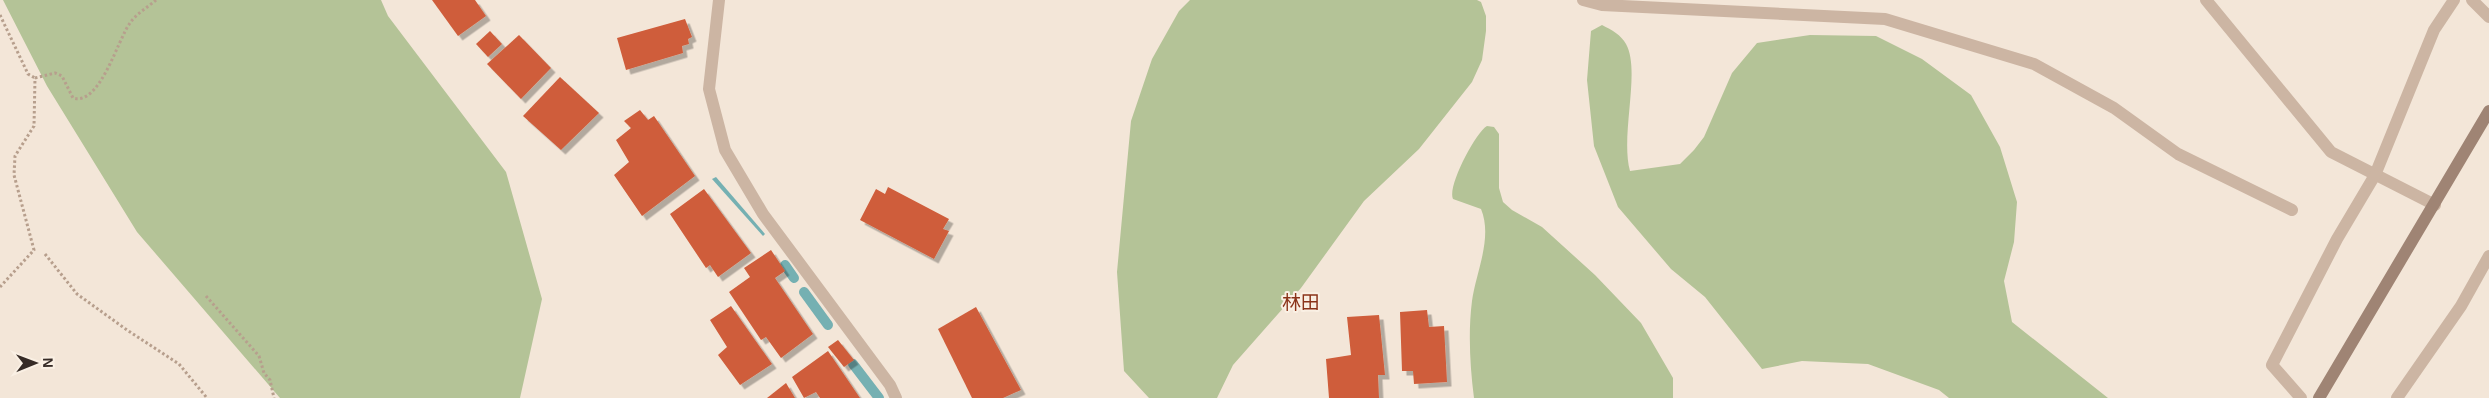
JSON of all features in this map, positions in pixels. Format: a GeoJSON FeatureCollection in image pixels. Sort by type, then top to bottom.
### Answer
{"type":"FeatureCollection","features":[{"type":"Feature","properties":{"kind":"street"},"geometry":{"type":"LineString","coordinates":[[719,0],[709,89],[725,150],[763,214],[890,385],[896,398]]}},
{"type":"Feature","properties":{"kind":"street"},"geometry":{"type":"LineString","coordinates":[[1583,0],[1602,5],[1886,19],[2034,64],[2114,108],[2178,154],[2292,210]]}},
{"type":"Feature","properties":{"kind":"street"},"geometry":{"type":"LineString","coordinates":[[2206,0],[2331,152],[2435,206]]}},
{"type":"Feature","properties":{"kind":"street"},"geometry":{"type":"LineString","coordinates":[[2301,398],[2272,365],[2337,239],[2375,175],[2434,30],[2454,0]]}},
{"type":"Feature","properties":{"kind":"street"},"geometry":{"type":"LineString","coordinates":[[2472,0],[2489,17]]}},
{"type":"Feature","properties":{"kind":"street"},"geometry":{"type":"LineString","coordinates":[[2319,398],[2435,206],[2489,111]]}},
{"type":"Feature","properties":{"kind":"street"},"geometry":{"type":"LineString","coordinates":[[2398,398],[2461,306],[2489,256]]}},
{"type":"Feature","properties":{"kind":"path"},"geometry":{"type":"LineString","coordinates":[[0,15],[28,74],[35,78],[55,73],[62,76],[74,98],[79,100],[88,97],[106,75],[118,42],[131,20],[156,0]]}},
{"type":"Feature","properties":{"kind":"path"},"geometry":{"type":"LineString","coordinates":[[0,287],[34,250],[14,175],[15,156],[34,126],[35,78]]}},
{"type":"Feature","properties":{"kind":"path"},"geometry":{"type":"LineString","coordinates":[[45,254],[77,294],[179,364],[207,398]]}},
{"type":"Feature","properties":{"kind":"path"},"geometry":{"type":"LineString","coordinates":[[206,296],[260,356],[264,373],[270,380],[274,398]]}},
{"type":"Feature","properties":{"kind":"green space"},"geometry":{"type":"Polygon","coordinates":[[[3,0],[381,0],[388,16],[506,172],[542,299],[520,398],[280,398],[137,232],[47,86],[3,0]]]}},
{"type":"Feature","properties":{"kind":"green space"},"geometry":{"type":"Polygon","coordinates":[[[1190,0],[1477,0],[1481,2],[1486,16],[1486,31],[1482,60],[1472,82],[1419,149],[1364,201],[1301,288],[1233,365],[1217,398],[1149,398],[1124,371],[1117,272],[1131,121],[1152,59],[1179,11],[1190,0]]]}},
{"type":"Feature","properties":{"kind":"green space"},"geometry":{"type":"Polygon","coordinates":[[[1602,25],[1622,38],[1630,56],[1632,70],[1627,140],[1630,171],[1680,164],[1694,150],[1704,137],[1732,73],[1757,43],[1810,35],[1876,36],[1922,59],[1971,95],[2000,147],[2017,202],[2014,242],[2004,281],[2012,322],[2108,398],[1949,398],[1939,390],[1868,364],[1802,361],[1762,369],[1705,297],[1671,269],[1618,207],[1594,146],[1587,80],[1591,31],[1602,25]]]}},
{"type":"Feature","properties":{"kind":"green space"},"geometry":{"type":"Polygon","coordinates":[[[1487,126],[1494,127],[1499,134],[1499,188],[1503,202],[1512,210],[1542,227],[1595,275],[1641,323],[1673,378],[1673,398],[1474,398],[1470,325],[1472,301],[1484,243],[1484,220],[1481,209],[1453,199],[1452,193],[1458,172],[1469,149],[1487,126]]]}},
{"type":"Feature","properties":{"kind":"water"},"geometry":{"type":"Polygon","coordinates":[[[716,177],[765,234],[763,236],[712,179],[716,177]]]}},
{"type":"Feature","properties":{"kind":"building"},"geometry":{"type":"Polygon","coordinates":[[[432,0],[475,0],[486,16],[458,36],[432,0]]]}},
{"type":"Feature","properties":{"kind":"building"},"geometry":{"type":"Polygon","coordinates":[[[685,19],[692,37],[688,39],[689,44],[682,46],[683,53],[626,70],[617,38],[685,19]]]}},
{"type":"Feature","properties":{"kind":"building"},"geometry":{"type":"Polygon","coordinates":[[[490,31],[502,44],[488,57],[476,44],[490,31]]]}},
{"type":"Feature","properties":{"kind":"building"},"geometry":{"type":"Polygon","coordinates":[[[519,35],[551,68],[521,99],[487,64],[519,35]]]}},
{"type":"Feature","properties":{"kind":"building"},"geometry":{"type":"Polygon","coordinates":[[[560,77],[599,113],[561,150],[523,116],[560,77]]]}},
{"type":"Feature","properties":{"kind":"building"},"geometry":{"type":"Polygon","coordinates":[[[640,110],[648,120],[654,116],[695,176],[642,216],[614,175],[629,162],[616,140],[631,128],[624,121],[640,110]]]}},
{"type":"Feature","properties":{"kind":"building"},"geometry":{"type":"Polygon","coordinates":[[[888,187],[949,219],[943,229],[949,231],[934,259],[860,220],[876,189],[885,194],[888,187]]]}},
{"type":"Feature","properties":{"kind":"building"},"geometry":{"type":"Polygon","coordinates":[[[704,189],[751,253],[718,277],[710,265],[706,268],[670,214],[704,189]]]}},
{"type":"Feature","properties":{"kind":"building"},"geometry":{"type":"Polygon","coordinates":[[[771,250],[785,271],[775,278],[813,334],[781,358],[766,337],[761,340],[729,292],[750,277],[744,268],[771,250]]]}},
{"type":"Feature","properties":{"kind":"building"},"geometry":{"type":"Polygon","coordinates":[[[731,306],[772,364],[740,385],[718,355],[727,347],[710,320],[731,306]]]}},
{"type":"Feature","properties":{"kind":"building"},"geometry":{"type":"Polygon","coordinates":[[[976,307],[1021,390],[1003,398],[972,398],[938,329],[976,307]]]}},
{"type":"Feature","properties":{"kind":"building"},"geometry":{"type":"Polygon","coordinates":[[[1427,310],[1429,327],[1444,326],[1447,382],[1414,384],[1413,371],[1402,371],[1400,312],[1427,310]]]}},
{"type":"Feature","properties":{"kind":"building"},"geometry":{"type":"Polygon","coordinates":[[[1379,315],[1385,375],[1378,375],[1379,398],[1329,398],[1326,359],[1351,355],[1347,317],[1379,315]]]}},
{"type":"Feature","properties":{"kind":"building"},"geometry":{"type":"Polygon","coordinates":[[[838,340],[854,360],[844,367],[828,347],[838,340]]]}},
{"type":"Feature","properties":{"kind":"building"},"geometry":{"type":"Polygon","coordinates":[[[828,351],[860,398],[820,398],[816,392],[804,398],[792,377],[828,351]]]}},
{"type":"Feature","properties":{"kind":"building"},"geometry":{"type":"Polygon","coordinates":[[[786,383],[795,398],[767,398],[786,383]]]}},
{"type":"Feature","properties":{"kind":"waterway"},"geometry":{"type":"LineString","coordinates":[[785,265],[794,278]]}},
{"type":"Feature","properties":{"kind":"waterway"},"geometry":{"type":"LineString","coordinates":[[804,292],[828,325]]}},
{"type":"Feature","properties":{"kind":"waterway"},"geometry":{"type":"LineString","coordinates":[[853,364],[879,398]]}},
{"type":"Feature","properties":{"kind":"district","name":"林田"},"geometry":{"type":"Point","coordinates":[1301,302]}}]}
